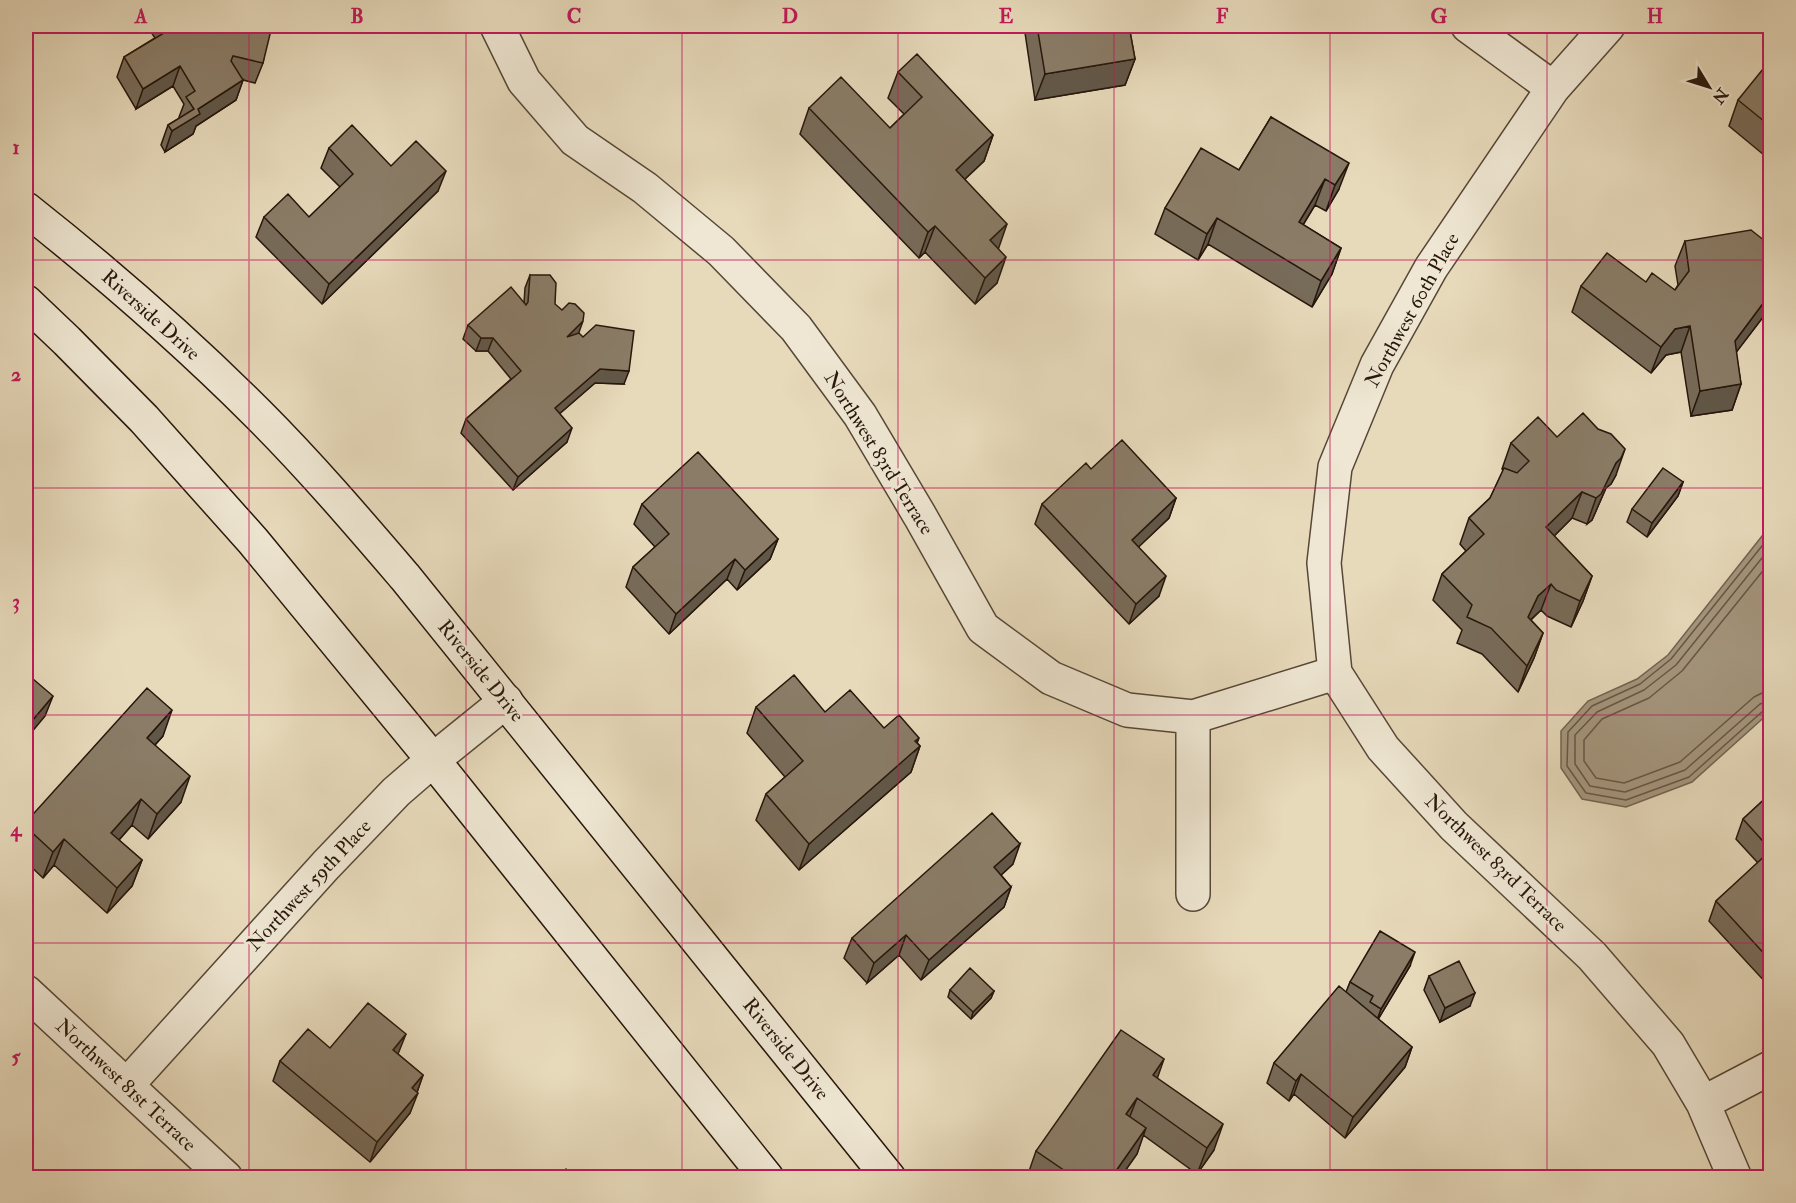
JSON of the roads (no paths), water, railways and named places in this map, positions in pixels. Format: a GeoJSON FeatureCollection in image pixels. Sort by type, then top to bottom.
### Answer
{"type":"FeatureCollection","features":[{"type":"Feature","properties":{"kind":"street","name":"Northwest 83rd Terrace"},"geometry":{"type":"LineString","coordinates":[[496,26],[524,81],[575,140],[645,188],[721,251],[796,328],[860,416],[983,628],[1051,678],[1127,710],[1193,717],[1335,673],[1383,748],[1454,826],[1592,956],[1668,1044],[1703,1103],[1735,1178]]}},
{"type":"Feature","properties":{"kind":"street"},"geometry":{"type":"LineString","coordinates":[[1468,26],[1553,88]]}},
{"type":"Feature","properties":{"kind":"street","name":"Northwest 60th Place"},"geometry":{"type":"LineString","coordinates":[[1335,673],[1324,563],[1335,467],[1377,365],[1431,268],[1553,88],[1608,26]]}},
{"type":"Feature","properties":{"kind":"street","name":"Riverside Drive"},"geometry":{"type":"LineString","coordinates":[[26,209],[140,302],[259,415],[333,494],[405,576],[889,1178]]}},
{"type":"Feature","properties":{"kind":"street"},"geometry":{"type":"LineString","coordinates":[[26,302],[144,418],[253,541],[433,759],[767,1178]]}},
{"type":"Feature","properties":{"kind":"street","name":"Northwest 59th Place"},"geometry":{"type":"LineString","coordinates":[[127,1085],[396,792],[433,759],[506,701]]}},
{"type":"Feature","properties":{"kind":"street"},"geometry":{"type":"LineString","coordinates":[[1193,717],[1194,894]]}},
{"type":"Feature","properties":{"kind":"street","name":"Northwest 81st Terrace"},"geometry":{"type":"LineString","coordinates":[[26,992],[226,1178]]}},
{"type":"Feature","properties":{"kind":"street"},"geometry":{"type":"LineString","coordinates":[[1703,1103],[1770,1068]]}},
{"type":"Feature","properties":{"kind":"water"},"geometry":{"type":"Polygon","coordinates":[[[1770,526],[1770,712],[1692,782],[1626,807],[1582,799],[1561,768],[1561,731],[1588,701],[1637,679],[1668,655],[1770,526]]]}}]}
